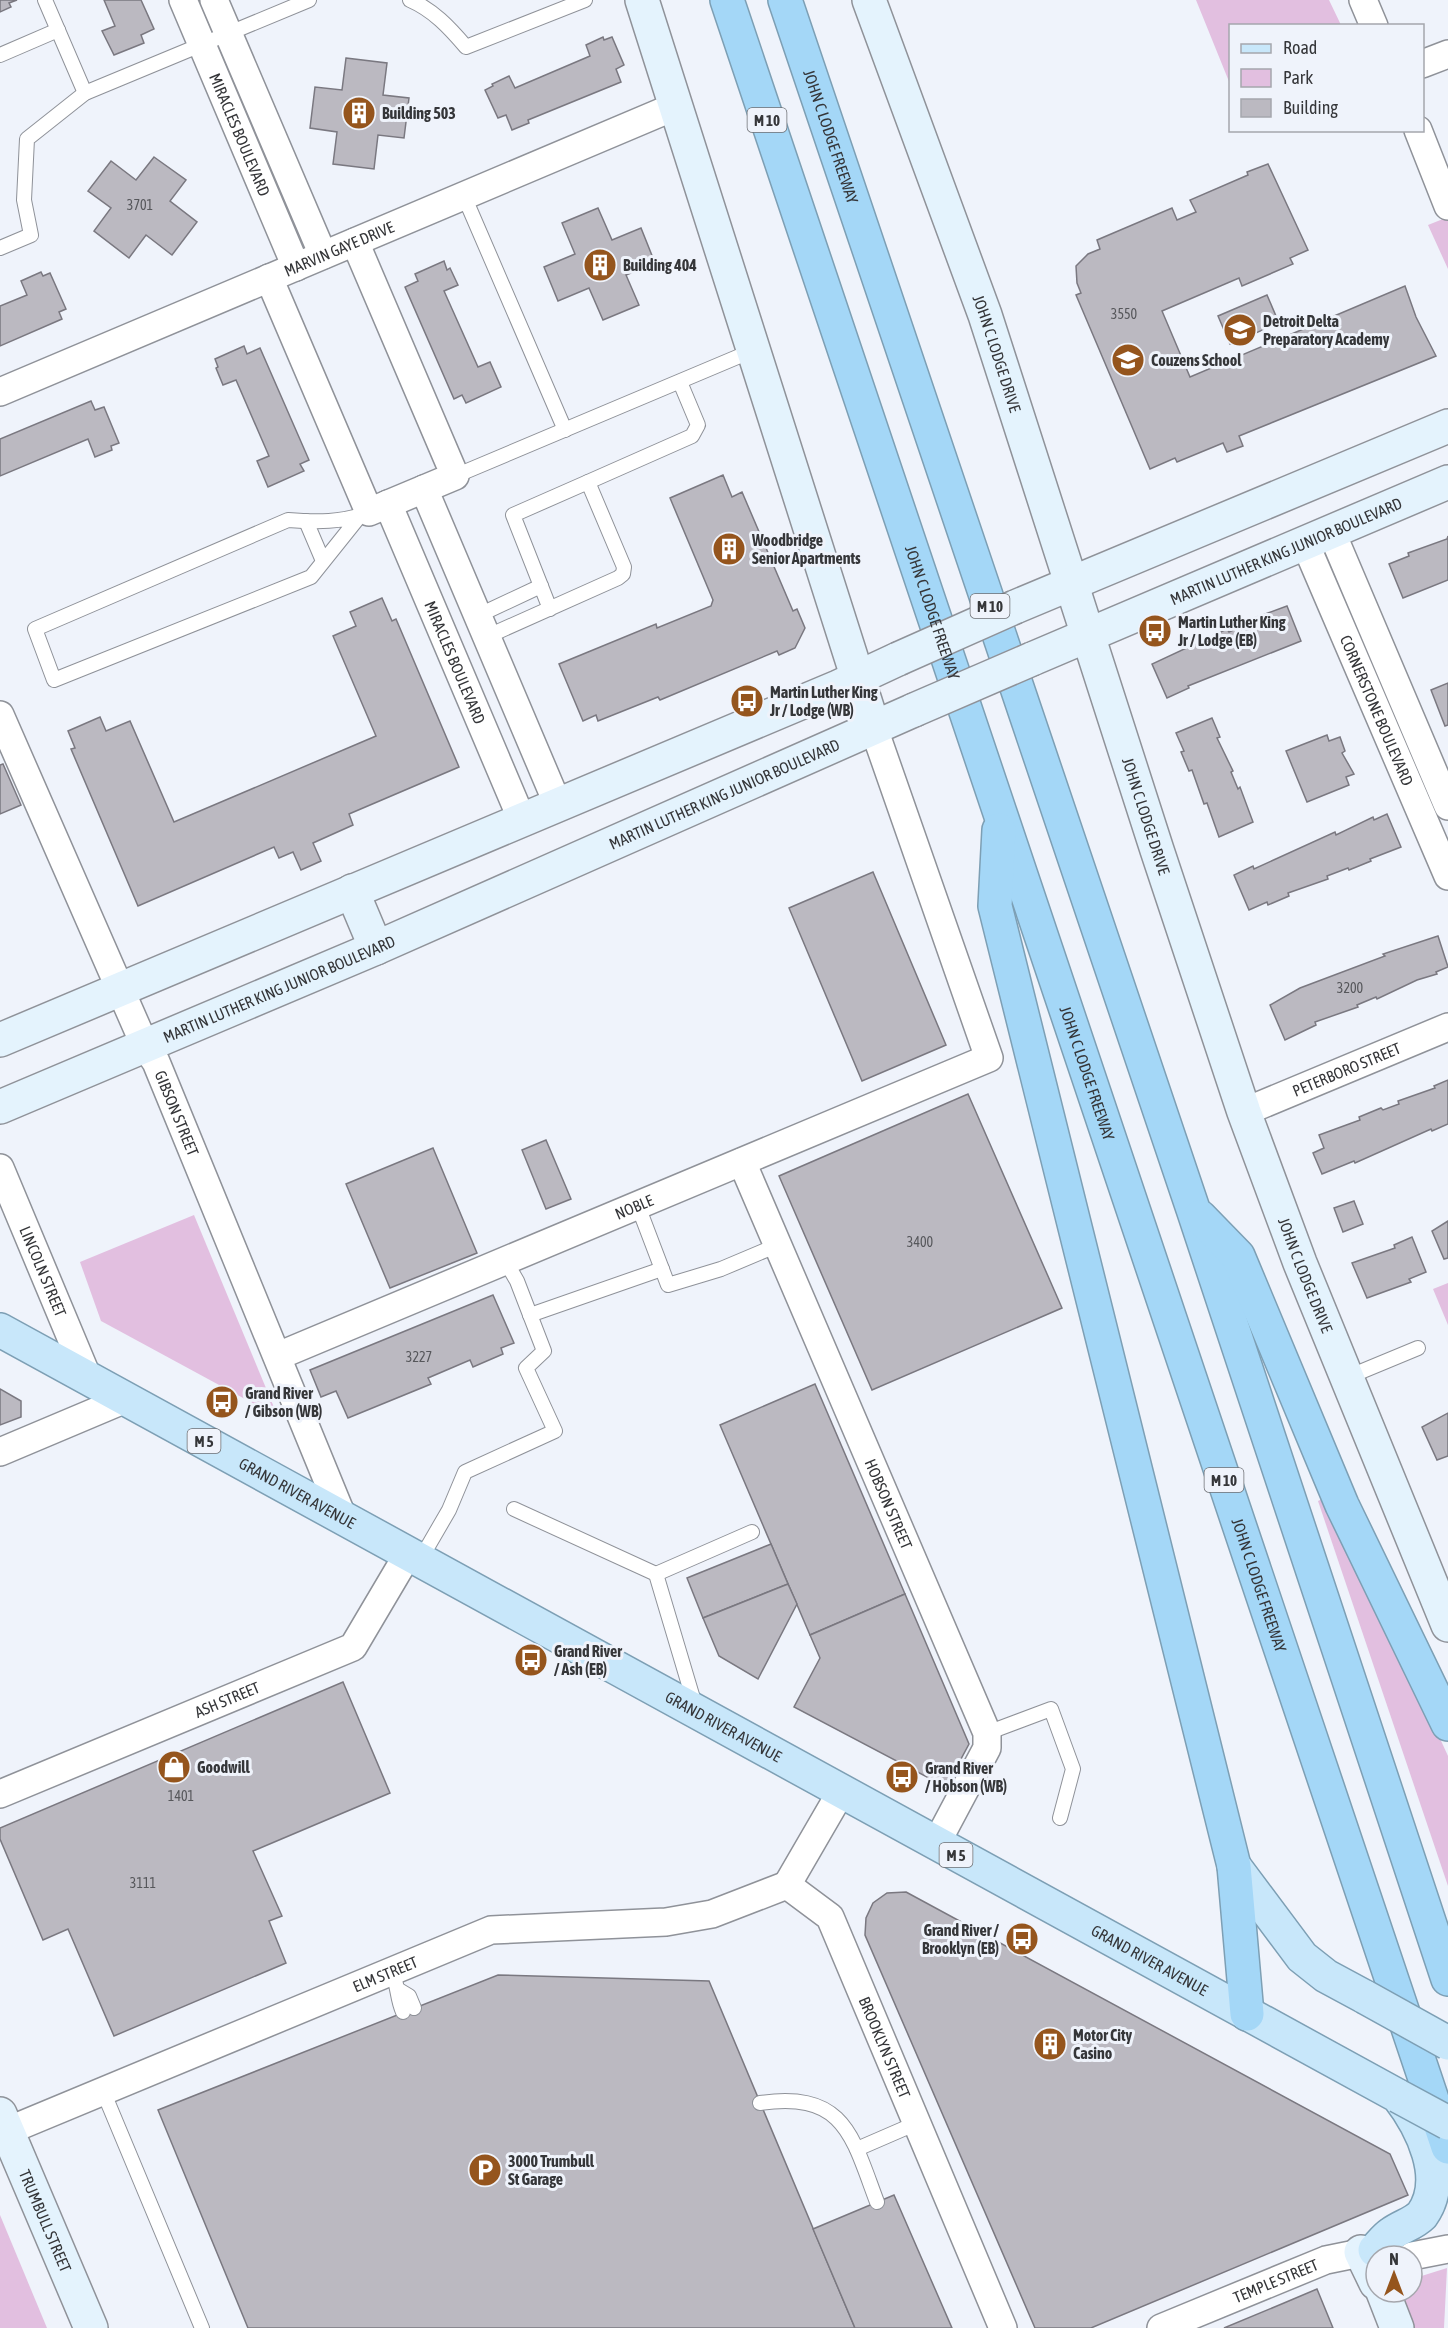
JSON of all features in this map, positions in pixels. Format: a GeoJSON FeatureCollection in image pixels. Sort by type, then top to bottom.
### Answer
{"type":"FeatureCollection","features":[{"type":"Feature","properties":{"kind":"highway","name":"JOHN C LODGE FREEWAY"},"geometry":{"type":"LineString","coordinates":[[727,0],[1448,2147]]}},
{"type":"Feature","properties":{"kind":"highway","name":"JOHN C LODGE FREEWAY"},"geometry":{"type":"LineString","coordinates":[[785,0],[1194,1212],[1448,1979]]}},
{"type":"Feature","properties":{"kind":"highway"},"geometry":{"type":"LineString","coordinates":[[1000,813],[995,906],[1234,1866],[1247,2014]]}},
{"type":"Feature","properties":{"kind":"highway"},"geometry":{"type":"LineString","coordinates":[[1194,1212],[1238,1256],[1342,1505],[1448,1724]]}},
{"type":"Feature","properties":{"kind":"main road"},"geometry":{"type":"LineString","coordinates":[[642,0],[873,726]]}},
{"type":"Feature","properties":{"kind":"main road","name":"JOHN C LODGE DRIVE"},"geometry":{"type":"LineString","coordinates":[[869,0],[958,237],[1073,582],[1157,850],[1244,1112],[1296,1252],[1448,1625]]}},
{"type":"Feature","properties":{"kind":"main road"},"geometry":{"type":"LineString","coordinates":[[0,1040],[858,678],[898,658],[1073,582],[1448,426]]}},
{"type":"Feature","properties":{"kind":"main road","name":"MARTIN LUTHER KING JUNIOR BOULEVARD"},"geometry":{"type":"LineString","coordinates":[[0,1107],[376,948],[873,726],[1090,636],[1448,482]]}},
{"type":"Feature","properties":{"kind":"main road"},"geometry":{"type":"LineString","coordinates":[[352,891],[376,948]]}},
{"type":"Feature","properties":{"kind":"main road","name":"GRAND RIVER AVENUE"},"geometry":{"type":"LineString","coordinates":[[0,1330],[128,1398],[697,1713],[1448,2123]]}},
{"type":"Feature","properties":{"kind":"main road"},"geometry":{"type":"LineString","coordinates":[[1234,1866],[1302,1957],[1320,1972],[1448,2043]]}},
{"type":"Feature","properties":{"kind":"main road"},"geometry":{"type":"LineString","coordinates":[[1383,2244],[1391,2234],[1408,2227],[1434,2202],[1437,2179],[1431,2148],[1422,2127],[1398,2096]]}},
{"type":"Feature","properties":{"kind":"main road","name":"TRUMBULL STREET"},"geometry":{"type":"LineString","coordinates":[[2,2126],[91,2328]]}},
{"type":"Feature","properties":{"kind":"main road"},"geometry":{"type":"LineString","coordinates":[[1388,2304],[1397,2328]]}},
{"type":"Feature","properties":{"kind":"street","name":"MIRACLES BOULEVARD"},"geometry":{"type":"LineString","coordinates":[[183,0],[296,267]]}},
{"type":"Feature","properties":{"kind":"street","name":"MIRACLES BOULEVARD"},"geometry":{"type":"LineString","coordinates":[[214,0],[323,255]]}},
{"type":"Feature","properties":{"kind":"street"},"geometry":{"type":"LineString","coordinates":[[1362,0],[1373,24]]}},
{"type":"Feature","properties":{"kind":"street"},"geometry":{"type":"LineString","coordinates":[[1424,63],[1448,54]]}},
{"type":"Feature","properties":{"kind":"street","name":"MARVIN GAYE DRIVE"},"geometry":{"type":"LineString","coordinates":[[0,392],[676,106]]}},
{"type":"Feature","properties":{"kind":"street"},"geometry":{"type":"LineString","coordinates":[[1419,132],[1448,206]]}},
{"type":"Feature","properties":{"kind":"street"},"geometry":{"type":"LineString","coordinates":[[355,242],[455,476],[372,511]]}},
{"type":"Feature","properties":{"kind":"street","name":"MIRACLES BOULEVARD"},"geometry":{"type":"LineString","coordinates":[[269,278],[372,511],[522,820]]}},
{"type":"Feature","properties":{"kind":"street"},"geometry":{"type":"LineString","coordinates":[[424,489],[558,805]]}},
{"type":"Feature","properties":{"kind":"street","name":"CORNERSTONE BOULEVARD"},"geometry":{"type":"LineString","coordinates":[[1318,538],[1448,806]]}},
{"type":"Feature","properties":{"kind":"street","name":"CORNERSTONE BOULEVARD"},"geometry":{"type":"LineString","coordinates":[[1318,538],[1448,876]]}},
{"type":"Feature","properties":{"kind":"street","name":"GIBSON STREET"},"geometry":{"type":"LineString","coordinates":[[0,715],[122,989],[145,1046],[156,1062],[343,1518]]}},
{"type":"Feature","properties":{"kind":"street","name":"NOBLE"},"geometry":{"type":"LineString","coordinates":[[278,1356],[989,1058],[873,726]]}},
{"type":"Feature","properties":{"kind":"street","name":"PETERBORO STREET"},"geometry":{"type":"LineString","coordinates":[[1244,1112],[1448,1027]]}},
{"type":"Feature","properties":{"kind":"street","name":"HOBSON STREET"},"geometry":{"type":"LineString","coordinates":[[742,1162],[987,1733]]}},
{"type":"Feature","properties":{"kind":"street","name":"LINCOLN STREET"},"geometry":{"type":"LineString","coordinates":[[0,1168],[87,1376]]}},
{"type":"Feature","properties":{"kind":"street"},"geometry":{"type":"LineString","coordinates":[[0,1452],[128,1398]]}},
{"type":"Feature","properties":{"kind":"street","name":"ASH STREET"},"geometry":{"type":"LineString","coordinates":[[0,1794],[353,1647],[414,1557]]}},
{"type":"Feature","properties":{"kind":"street"},"geometry":{"type":"LineString","coordinates":[[936,1844],[987,1748],[987,1733]]}},
{"type":"Feature","properties":{"kind":"street"},"geometry":{"type":"LineString","coordinates":[[787,1886],[841,1792]]}},
{"type":"Feature","properties":{"kind":"street","name":"ELM STREET"},"geometry":{"type":"LineString","coordinates":[[2,2126],[104,2091],[395,1980],[490,1930],[503,1927],[666,1922],[712,1914],[787,1886]]}},
{"type":"Feature","properties":{"kind":"street","name":"BROOKLYN STREET"},"geometry":{"type":"LineString","coordinates":[[787,1886],[830,1917],[1002,2328]]}},
{"type":"Feature","properties":{"kind":"street"},"geometry":{"type":"LineString","coordinates":[[1424,2253],[1448,2248]]}},
{"type":"Feature","properties":{"kind":"street","name":"TEMPLE STREET"},"geometry":{"type":"LineString","coordinates":[[1161,2328],[1295,2271],[1345,2254],[1364,2253]]}},
{"type":"Feature","properties":{"kind":"lane"},"geometry":{"type":"LineString","coordinates":[[45,0],[85,93]]}},
{"type":"Feature","properties":{"kind":"lane"},"geometry":{"type":"LineString","coordinates":[[0,248],[31,235],[24,200],[27,140],[85,93],[309,0]]}},
{"type":"Feature","properties":{"kind":"lane"},"geometry":{"type":"LineString","coordinates":[[410,0],[446,24],[466,47],[585,0]]}},
{"type":"Feature","properties":{"kind":"lane"},"geometry":{"type":"LineString","coordinates":[[0,55],[58,30]]}},
{"type":"Feature","properties":{"kind":"lane"},"geometry":{"type":"LineString","coordinates":[[464,196],[565,430]]}},
{"type":"Feature","properties":{"kind":"lane"},"geometry":{"type":"LineString","coordinates":[[455,476],[754,350]]}},
{"type":"Feature","properties":{"kind":"lane"},"geometry":{"type":"LineString","coordinates":[[550,609],[513,515],[692,436],[698,425],[680,382]]}},
{"type":"Feature","properties":{"kind":"lane"},"geometry":{"type":"LineString","coordinates":[[482,626],[550,609],[623,574],[624,567],[588,482]]}},
{"type":"Feature","properties":{"kind":"lane"},"geometry":{"type":"LineString","coordinates":[[372,511],[311,577],[54,680],[35,629],[288,520],[306,521],[372,511]]}},
{"type":"Feature","properties":{"kind":"lane"},"geometry":{"type":"LineString","coordinates":[[306,521],[324,561]]}},
{"type":"Feature","properties":{"kind":"lane"},"geometry":{"type":"LineString","coordinates":[[482,626],[541,586]]}},
{"type":"Feature","properties":{"kind":"lane"},"geometry":{"type":"LineString","coordinates":[[638,1206],[668,1286],[721,1269],[778,1245]]}},
{"type":"Feature","properties":{"kind":"lane"},"geometry":{"type":"LineString","coordinates":[[414,1557],[449,1510],[465,1472],[555,1431],[526,1368],[544,1351],[517,1281],[506,1262]]}},
{"type":"Feature","properties":{"kind":"lane"},"geometry":{"type":"LineString","coordinates":[[530,1315],[662,1269]]}},
{"type":"Feature","properties":{"kind":"lane"},"geometry":{"type":"LineString","coordinates":[[1348,1377],[1418,1348]]}},
{"type":"Feature","properties":{"kind":"lane"},"geometry":{"type":"LineString","coordinates":[[514,1509],[656,1574],[752,1532]]}},
{"type":"Feature","properties":{"kind":"lane"},"geometry":{"type":"LineString","coordinates":[[656,1574],[697,1713]]}},
{"type":"Feature","properties":{"kind":"lane"},"geometry":{"type":"LineString","coordinates":[[987,1733],[1051,1709],[1073,1769],[1060,1818]]}},
{"type":"Feature","properties":{"kind":"lane"},"geometry":{"type":"LineString","coordinates":[[395,1980],[398,2001],[409,2010]]}},
{"type":"Feature","properties":{"kind":"lane"},"geometry":{"type":"LineString","coordinates":[[104,2091],[202,2328]]}},
{"type":"Feature","properties":{"kind":"lane"},"geometry":{"type":"LineString","coordinates":[[760,2103],[786,2100],[804,2101],[828,2111],[844,2124],[857,2150],[877,2202]]}},
{"type":"Feature","properties":{"kind":"lane"},"geometry":{"type":"LineString","coordinates":[[857,2150],[917,2123]]}},
{"type":"Feature","properties":{"kind":"green space"},"geometry":{"type":"Polygon","coordinates":[[[1196,0],[1329,0],[1341,24],[1229,24],[1229,82],[1196,0]]]}},
{"type":"Feature","properties":{"kind":"green space"},"geometry":{"type":"Polygon","coordinates":[[[1448,217],[1448,269],[1428,225],[1448,217]]]}},
{"type":"Feature","properties":{"kind":"green space"},"geometry":{"type":"Polygon","coordinates":[[[194,1215],[278,1417],[101,1321],[80,1262],[194,1215]]]}},
{"type":"Feature","properties":{"kind":"green space"},"geometry":{"type":"Polygon","coordinates":[[[1448,1283],[1448,1325],[1433,1289],[1448,1283]]]}},
{"type":"Feature","properties":{"kind":"green space"},"geometry":{"type":"Polygon","coordinates":[[[1329,1496],[1448,1756],[1448,1886],[1318,1501],[1329,1496]]]}},
{"type":"Feature","properties":{"kind":"green space"},"geometry":{"type":"Polygon","coordinates":[[[0,2215],[47,2328],[0,2328],[0,2215]]]}},
{"type":"Feature","properties":{"kind":"green space"},"geometry":{"type":"Polygon","coordinates":[[[1447,2268],[1444,2328],[1407,2328],[1399,2304],[1424,2304],[1424,2275],[1447,2268]]]}},
{"type":"Feature","properties":{"kind":"building"},"geometry":{"type":"Polygon","coordinates":[[[0,0],[17,0],[9,3],[11,7],[0,12],[0,0]]]}},
{"type":"Feature","properties":{"kind":"building"},"geometry":{"type":"Polygon","coordinates":[[[104,0],[141,0],[154,29],[141,35],[144,43],[114,55],[102,31],[115,26],[104,0]]]}},
{"type":"Feature","properties":{"kind":"building"},"geometry":{"type":"Polygon","coordinates":[[[603,37],[604,40],[612,37],[624,65],[616,69],[621,82],[528,120],[529,123],[512,130],[506,115],[498,118],[485,90],[493,86],[492,84],[509,76],[515,88],[590,56],[586,45],[603,37]]]}},
{"type":"Feature","properties":{"kind":"building","name":"Building 503"},"geometry":{"type":"Polygon","coordinates":[[[346,58],[387,63],[383,95],[409,98],[404,138],[378,135],[374,169],[333,164],[337,132],[310,128],[315,87],[342,90],[346,58]]]}},
{"type":"Feature","properties":{"kind":"building"},"geometry":{"type":"Polygon","coordinates":[[[154,157],[186,180],[170,201],[197,222],[172,255],[146,235],[129,258],[94,231],[111,208],[88,191],[111,161],[136,180],[154,157]]]}},
{"type":"Feature","properties":{"kind":"building"},"geometry":{"type":"Polygon","coordinates":[[[1268,164],[1308,250],[1290,258],[1293,264],[1242,286],[1239,278],[1162,311],[1190,377],[1405,286],[1416,317],[1436,356],[1239,436],[1243,446],[1227,452],[1223,443],[1177,462],[1175,458],[1150,469],[1076,295],[1081,293],[1077,283],[1076,266],[1088,254],[1100,249],[1097,240],[1172,208],[1177,220],[1196,212],[1190,200],[1268,164]]]}},
{"type":"Feature","properties":{"kind":"building","name":"Building 404"},"geometry":{"type":"Polygon","coordinates":[[[598,208],[612,240],[641,228],[655,263],[626,275],[639,305],[603,320],[589,288],[558,301],[544,267],[575,254],[562,223],[598,208]]]}},
{"type":"Feature","properties":{"kind":"building"},"geometry":{"type":"Polygon","coordinates":[[[444,261],[447,270],[450,268],[458,285],[444,291],[478,367],[490,362],[501,387],[466,403],[462,395],[454,399],[405,287],[418,281],[415,274],[444,261]]]}},
{"type":"Feature","properties":{"kind":"building"},"geometry":{"type":"Polygon","coordinates":[[[41,272],[43,276],[50,273],[66,309],[59,312],[62,319],[0,346],[0,306],[27,295],[21,281],[41,272]]]}},
{"type":"Feature","properties":{"kind":"building"},"geometry":{"type":"Polygon","coordinates":[[[1267,295],[1279,323],[1230,344],[1218,316],[1267,295]]]}},
{"type":"Feature","properties":{"kind":"building"},"geometry":{"type":"Polygon","coordinates":[[[244,346],[247,354],[260,348],[309,460],[300,464],[304,471],[268,487],[257,461],[269,456],[236,380],[223,385],[216,368],[218,367],[215,359],[244,346]]]}},
{"type":"Feature","properties":{"kind":"building"},"geometry":{"type":"Polygon","coordinates":[[[91,401],[95,410],[104,407],[119,443],[111,446],[112,450],[95,457],[88,439],[0,476],[0,439],[91,401]]]}},
{"type":"Feature","properties":{"kind":"building","name":"Woodbridge Senior Apartments"},"geometry":{"type":"Polygon","coordinates":[[[723,475],[732,497],[742,492],[793,611],[797,609],[805,628],[795,648],[779,655],[777,651],[660,700],[658,697],[598,721],[596,715],[583,721],[559,664],[656,624],[657,628],[711,606],[713,600],[670,498],[723,475]]]}},
{"type":"Feature","properties":{"kind":"building"},"geometry":{"type":"Polygon","coordinates":[[[1448,536],[1448,580],[1403,598],[1389,564],[1409,556],[1408,553],[1447,539],[1448,536]]]}},
{"type":"Feature","properties":{"kind":"building"},"geometry":{"type":"Polygon","coordinates":[[[382,598],[392,621],[396,619],[459,767],[349,814],[353,825],[313,843],[321,861],[301,870],[293,852],[279,858],[274,847],[138,906],[71,749],[75,748],[68,731],[100,717],[106,731],[130,721],[174,822],[376,736],[333,636],[356,626],[350,612],[382,598]]]}},
{"type":"Feature","properties":{"kind":"building"},"geometry":{"type":"Polygon","coordinates":[[[1287,606],[1301,641],[1188,686],[1189,688],[1167,698],[1152,664],[1227,629],[1229,632],[1245,625],[1243,622],[1287,606]]]}},
{"type":"Feature","properties":{"kind":"building"},"geometry":{"type":"Polygon","coordinates":[[[1448,683],[1448,725],[1445,726],[1431,690],[1448,683]]]}},
{"type":"Feature","properties":{"kind":"building"},"geometry":{"type":"Polygon","coordinates":[[[1212,718],[1220,737],[1217,738],[1233,771],[1231,772],[1238,789],[1240,787],[1253,822],[1219,837],[1207,803],[1204,804],[1192,770],[1189,771],[1181,752],[1184,751],[1176,733],[1212,718]]]}},
{"type":"Feature","properties":{"kind":"building"},"geometry":{"type":"Polygon","coordinates":[[[1327,735],[1329,741],[1340,737],[1345,751],[1342,753],[1354,774],[1346,777],[1349,785],[1307,802],[1286,751],[1327,735]]]}},
{"type":"Feature","properties":{"kind":"building"},"geometry":{"type":"Polygon","coordinates":[[[3,764],[21,805],[0,814],[0,765],[3,764]]]}},
{"type":"Feature","properties":{"kind":"building"},"geometry":{"type":"Polygon","coordinates":[[[1387,814],[1401,847],[1349,870],[1348,868],[1327,876],[1328,879],[1288,893],[1289,896],[1268,905],[1267,902],[1249,910],[1234,875],[1253,866],[1254,869],[1335,832],[1336,835],[1373,817],[1374,820],[1387,814]]]}},
{"type":"Feature","properties":{"kind":"building"},"geometry":{"type":"Polygon","coordinates":[[[873,872],[946,1045],[862,1081],[789,908],[873,872]]]}},
{"type":"Feature","properties":{"kind":"building"},"geometry":{"type":"Polygon","coordinates":[[[1438,936],[1448,967],[1436,972],[1437,974],[1357,1005],[1358,1007],[1315,1022],[1316,1025],[1285,1040],[1270,1005],[1300,988],[1385,956],[1383,954],[1438,936]]]}},
{"type":"Feature","properties":{"kind":"building"},"geometry":{"type":"Polygon","coordinates":[[[1448,1080],[1448,1124],[1432,1131],[1431,1129],[1355,1163],[1354,1161],[1322,1174],[1313,1153],[1324,1148],[1319,1135],[1360,1120],[1359,1117],[1381,1108],[1383,1110],[1399,1104],[1398,1101],[1435,1088],[1434,1086],[1448,1080]]]}},
{"type":"Feature","properties":{"kind":"building"},"geometry":{"type":"Polygon","coordinates":[[[968,1094],[1062,1308],[872,1390],[779,1176],[968,1094]]]}},
{"type":"Feature","properties":{"kind":"building"},"geometry":{"type":"Polygon","coordinates":[[[546,1140],[571,1199],[546,1209],[522,1150],[546,1140]]]}},
{"type":"Feature","properties":{"kind":"building"},"geometry":{"type":"Polygon","coordinates":[[[433,1148],[477,1253],[390,1288],[346,1184],[433,1148]]]}},
{"type":"Feature","properties":{"kind":"building"},"geometry":{"type":"Polygon","coordinates":[[[1354,1201],[1363,1224],[1343,1232],[1334,1208],[1354,1201]]]}},
{"type":"Feature","properties":{"kind":"building"},"geometry":{"type":"Polygon","coordinates":[[[1448,1221],[1448,1258],[1444,1259],[1432,1231],[1448,1221]]]}},
{"type":"Feature","properties":{"kind":"building"},"geometry":{"type":"Polygon","coordinates":[[[1412,1237],[1426,1272],[1409,1279],[1411,1282],[1367,1298],[1352,1263],[1395,1248],[1394,1245],[1412,1237]]]}},
{"type":"Feature","properties":{"kind":"building"},"geometry":{"type":"Polygon","coordinates":[[[493,1295],[514,1343],[501,1348],[503,1354],[473,1367],[470,1360],[428,1378],[431,1384],[348,1418],[336,1391],[321,1397],[310,1370],[493,1295]]]}},
{"type":"Feature","properties":{"kind":"building"},"geometry":{"type":"Polygon","coordinates":[[[815,1384],[905,1594],[810,1635],[720,1425],[815,1384]]]}},
{"type":"Feature","properties":{"kind":"building"},"geometry":{"type":"Polygon","coordinates":[[[0,1389],[21,1401],[21,1417],[0,1425],[0,1389]]]}},
{"type":"Feature","properties":{"kind":"building"},"geometry":{"type":"Polygon","coordinates":[[[1448,1413],[1448,1456],[1437,1460],[1422,1427],[1448,1413]]]}},
{"type":"Feature","properties":{"kind":"building"},"geometry":{"type":"Polygon","coordinates":[[[771,1544],[788,1584],[703,1618],[687,1578],[771,1544]]]}},
{"type":"Feature","properties":{"kind":"building"},"geometry":{"type":"Polygon","coordinates":[[[788,1584],[797,1604],[758,1679],[719,1656],[703,1618],[788,1584]]]}},
{"type":"Feature","properties":{"kind":"building"},"geometry":{"type":"Polygon","coordinates":[[[905,1594],[969,1744],[946,1787],[794,1707],[820,1658],[810,1635],[905,1594]]]}},
{"type":"Feature","properties":{"kind":"building"},"geometry":{"type":"Polygon","coordinates":[[[343,1682],[390,1793],[253,1851],[282,1916],[269,1921],[286,1963],[114,2036],[68,1929],[43,1940],[0,1839],[0,1828],[343,1682]]]}},
{"type":"Feature","properties":{"kind":"building","name":"Motor City Casino"},"geometry":{"type":"Polygon","coordinates":[[[906,1892],[1390,2154],[1408,2195],[1091,2328],[1035,2328],[865,1935],[866,1918],[873,1903],[887,1893],[906,1892]]]}},
{"type":"Feature","properties":{"kind":"building","name":"3000 Trumbull St Garage"},"geometry":{"type":"Polygon","coordinates":[[[498,1975],[709,1981],[855,2328],[248,2328],[158,2110],[498,1975]]]}},
{"type":"Feature","properties":{"kind":"building"},"geometry":{"type":"Polygon","coordinates":[[[894,2195],[952,2328],[855,2328],[813,2229],[894,2195]]]}},
{"type":"Feature","properties":{"kind":"building"},"geometry":{"type":"Polygon","coordinates":[[[1317,2289],[1333,2328],[1224,2328],[1284,2303],[1317,2289]]]}},
{"type":"Feature","properties":{"kind":"place","name":"Building 503"},"geometry":{"type":"Point","coordinates":[359,113]}},
{"type":"Feature","properties":{"kind":"place","name":"Building 404"},"geometry":{"type":"Point","coordinates":[600,265]}},
{"type":"Feature","properties":{"kind":"place","name":"Detroit Delta Preparatory Academy"},"geometry":{"type":"Point","coordinates":[1240,330]}},
{"type":"Feature","properties":{"kind":"place","name":"Couzens School"},"geometry":{"type":"Point","coordinates":[1128,360]}},
{"type":"Feature","properties":{"kind":"place","name":"Woodbridge Senior Apartments"},"geometry":{"type":"Point","coordinates":[729,549]}},
{"type":"Feature","properties":{"kind":"place","name":"Martin Luther King Jr / Lodge (EB)"},"geometry":{"type":"Point","coordinates":[1155,631]}},
{"type":"Feature","properties":{"kind":"place","name":"Martin Luther King Jr / Lodge (WB)"},"geometry":{"type":"Point","coordinates":[747,701]}},
{"type":"Feature","properties":{"kind":"place","name":"Grand River / Gibson (WB)"},"geometry":{"type":"Point","coordinates":[222,1402]}},
{"type":"Feature","properties":{"kind":"place","name":"Grand River / Ash (EB)"},"geometry":{"type":"Point","coordinates":[531,1660]}},
{"type":"Feature","properties":{"kind":"place","name":"Goodwill"},"geometry":{"type":"Point","coordinates":[174,1767]}},
{"type":"Feature","properties":{"kind":"place","name":"Grand River / Hobson (WB)"},"geometry":{"type":"Point","coordinates":[902,1777]}},
{"type":"Feature","properties":{"kind":"place","name":"Grand River / Brooklyn (EB)"},"geometry":{"type":"Point","coordinates":[1022,1939]}},
{"type":"Feature","properties":{"kind":"place","name":"Motor City Casino"},"geometry":{"type":"Point","coordinates":[1050,2044]}},
{"type":"Feature","properties":{"kind":"place","name":"3000 Trumbull St Garage"},"geometry":{"type":"Point","coordinates":[485,2170]}}]}
